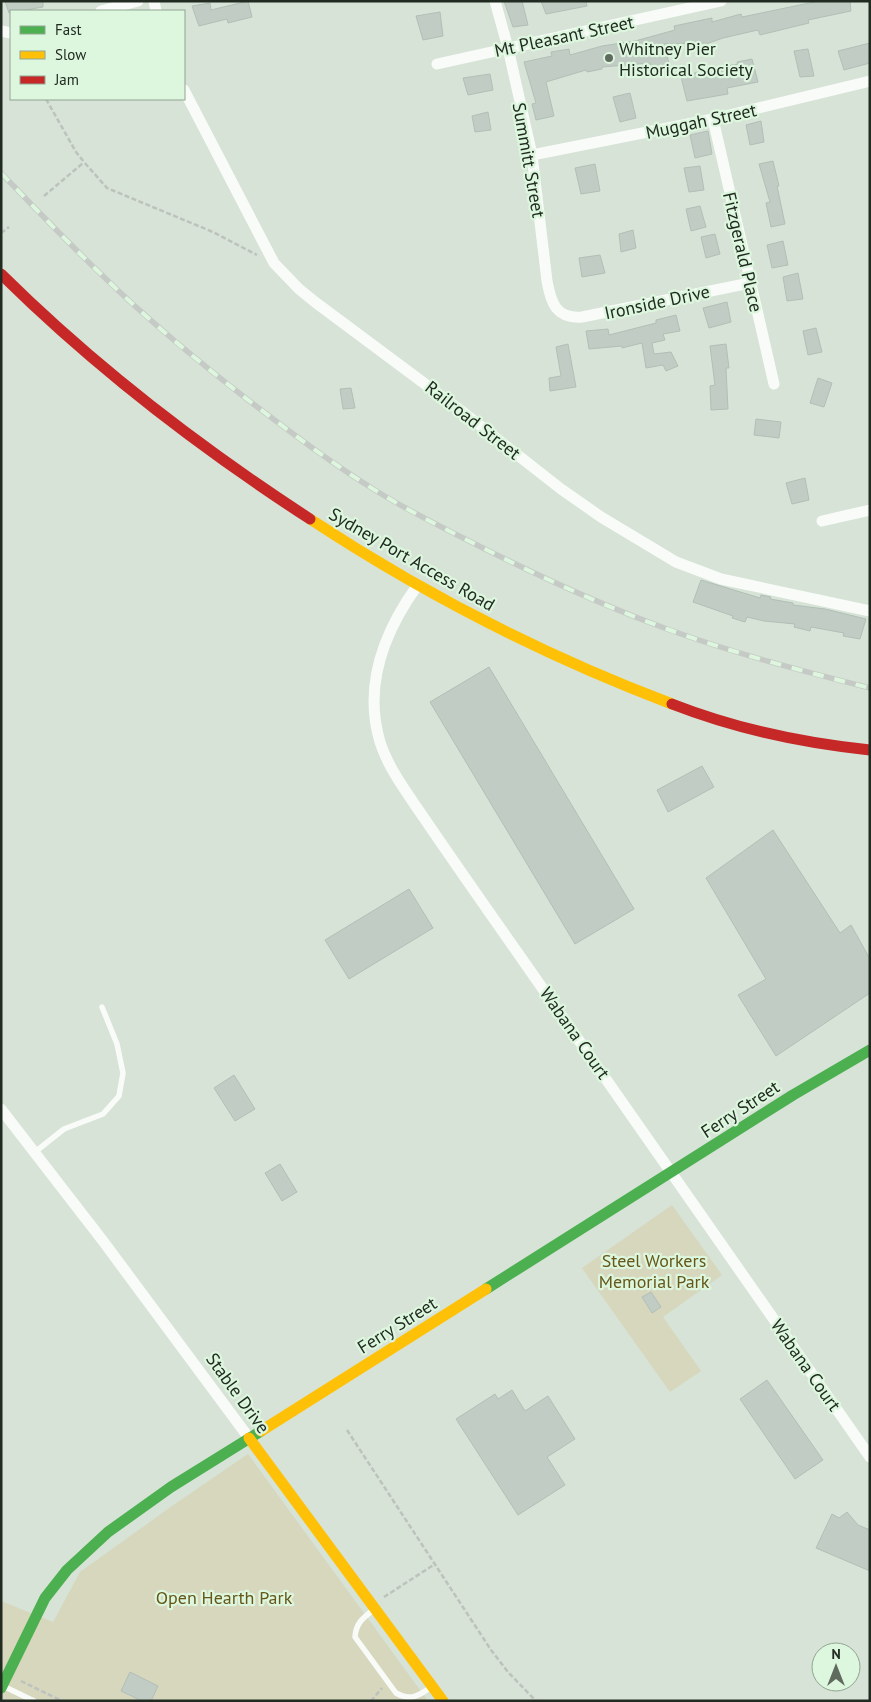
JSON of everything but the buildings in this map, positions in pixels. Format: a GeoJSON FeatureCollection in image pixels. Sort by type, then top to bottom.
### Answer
{"type":"FeatureCollection","features":[{"type":"Feature","properties":{"kind":"street"},"geometry":{"type":"LineString","coordinates":[[105,10],[138,1]]}},
{"type":"Feature","properties":{"kind":"street","name":"Summitt Street"},"geometry":{"type":"LineString","coordinates":[[495,1],[508,48],[532,156],[547,281],[553,303],[564,315]]}},
{"type":"Feature","properties":{"kind":"street","name":"Mt Pleasant Street"},"geometry":{"type":"LineString","coordinates":[[437,64],[721,1]]}},
{"type":"Feature","properties":{"kind":"street","name":"Muggah Street"},"geometry":{"type":"LineString","coordinates":[[532,156],[712,120],[870,81]]}},
{"type":"Feature","properties":{"kind":"street","name":"Railroad Street"},"geometry":{"type":"LineString","coordinates":[[185,92],[274,263],[299,289],[315,302],[561,488],[636,540],[676,562],[721,579],[760,589],[870,611]]}},
{"type":"Feature","properties":{"kind":"street","name":"Fitzgerald Place"},"geometry":{"type":"LineString","coordinates":[[712,120],[774,384]]}},
{"type":"Feature","properties":{"kind":"street","name":"Sydney Port Access Road"},"geometry":{"type":"LineString","coordinates":[[1,274],[31,305],[115,379],[189,437],[298,512],[417,586],[516,637],[617,683],[674,705],[732,724],[785,738],[870,750]]}},
{"type":"Feature","properties":{"kind":"street","name":"Ironside Drive"},"geometry":{"type":"LineString","coordinates":[[564,315],[582,318],[750,283]]}},
{"type":"Feature","properties":{"kind":"street"},"geometry":{"type":"LineString","coordinates":[[822,521],[870,510]]}},
{"type":"Feature","properties":{"kind":"street","name":"Wabana Court"},"geometry":{"type":"LineString","coordinates":[[417,586],[383,646],[374,696],[376,720],[384,750],[394,772],[437,837],[673,1172],[870,1458]]}},
{"type":"Feature","properties":{"kind":"street","name":"Ferry Street"},"geometry":{"type":"LineString","coordinates":[[3,1683],[46,1598],[66,1570],[108,1532],[171,1487],[793,1095],[870,1050]]}},
{"type":"Feature","properties":{"kind":"street","name":"Stable Drive"},"geometry":{"type":"LineString","coordinates":[[1,1109],[249,1438],[443,1701]]}},
{"type":"Feature","properties":{"kind":"lane"},"geometry":{"type":"LineString","coordinates":[[35,1152],[64,1129],[102,1114],[118,1096],[123,1073],[117,1044],[102,1007]]}},
{"type":"Feature","properties":{"kind":"lane"},"geometry":{"type":"LineString","coordinates":[[373,1607],[362,1618],[356,1628],[356,1637],[396,1693],[404,1698],[420,1696],[432,1686]]}},
{"type":"Feature","properties":{"kind":"lane"},"geometry":{"type":"LineString","coordinates":[[3,1683],[34,1701]]}},
{"type":"Feature","properties":{"kind":"path"},"geometry":{"type":"LineString","coordinates":[[47,100],[84,162],[107,188],[213,232],[274,263]]}},
{"type":"Feature","properties":{"kind":"path"},"geometry":{"type":"LineString","coordinates":[[44,196],[84,162]]}},
{"type":"Feature","properties":{"kind":"path"},"geometry":{"type":"LineString","coordinates":[[1,233],[9,227]]}},
{"type":"Feature","properties":{"kind":"path"},"geometry":{"type":"LineString","coordinates":[[347,1430],[491,1650],[508,1672],[536,1701]]}},
{"type":"Feature","properties":{"kind":"path"},"geometry":{"type":"LineString","coordinates":[[373,1607],[435,1564]]}},
{"type":"Feature","properties":{"kind":"path"},"geometry":{"type":"LineString","coordinates":[[371,1701],[388,1682]]}},
{"type":"Feature","properties":{"kind":"path"},"geometry":{"type":"LineString","coordinates":[[3,1683],[62,1701]]}},
{"type":"Feature","properties":{"kind":"green space","name":"Steel Workers Memorial Park"},"geometry":{"type":"Polygon","coordinates":[[[672,1205],[722,1275],[663,1317],[701,1371],[670,1392],[582,1268],[672,1205]]]}},
{"type":"Feature","properties":{"kind":"green space","name":"Open Hearth Park"},"geometry":{"type":"Polygon","coordinates":[[[248,1454],[428,1701],[1,1701],[1,1601],[53,1622],[80,1572],[248,1454]]]}},
{"type":"Feature","properties":{"kind":"railway"},"geometry":{"type":"LineString","coordinates":[[1,173],[90,264],[175,341],[298,438],[390,499],[521,567],[642,620],[742,654],[870,688]]}},
{"type":"Feature","properties":{"kind":"traffic: fast"},"geometry":{"type":"LineString","coordinates":[[486,1289],[793,1095],[870,1050]]}},
{"type":"Feature","properties":{"kind":"traffic: fast"},"geometry":{"type":"LineString","coordinates":[[1,1688],[45,1598],[67,1570],[108,1532],[171,1487],[261,1431]]}},
{"type":"Feature","properties":{"kind":"traffic: slow"},"geometry":{"type":"LineString","coordinates":[[310,519],[397,573],[486,622],[578,665],[672,704]]}},
{"type":"Feature","properties":{"kind":"traffic: slow"},"geometry":{"type":"LineString","coordinates":[[261,1431],[486,1289]]}},
{"type":"Feature","properties":{"kind":"traffic: slow"},"geometry":{"type":"LineString","coordinates":[[249,1438],[443,1701]]}},
{"type":"Feature","properties":{"kind":"traffic: jam"},"geometry":{"type":"LineString","coordinates":[[1,274],[73,341],[149,404],[228,463],[310,519]]}},
{"type":"Feature","properties":{"kind":"traffic: jam"},"geometry":{"type":"LineString","coordinates":[[672,704],[720,721],[770,734],[870,750]]}},
{"type":"Feature","properties":{"kind":"place","name":"Whitney Pier Historical Society"},"geometry":{"type":"Point","coordinates":[609,58]}}]}
